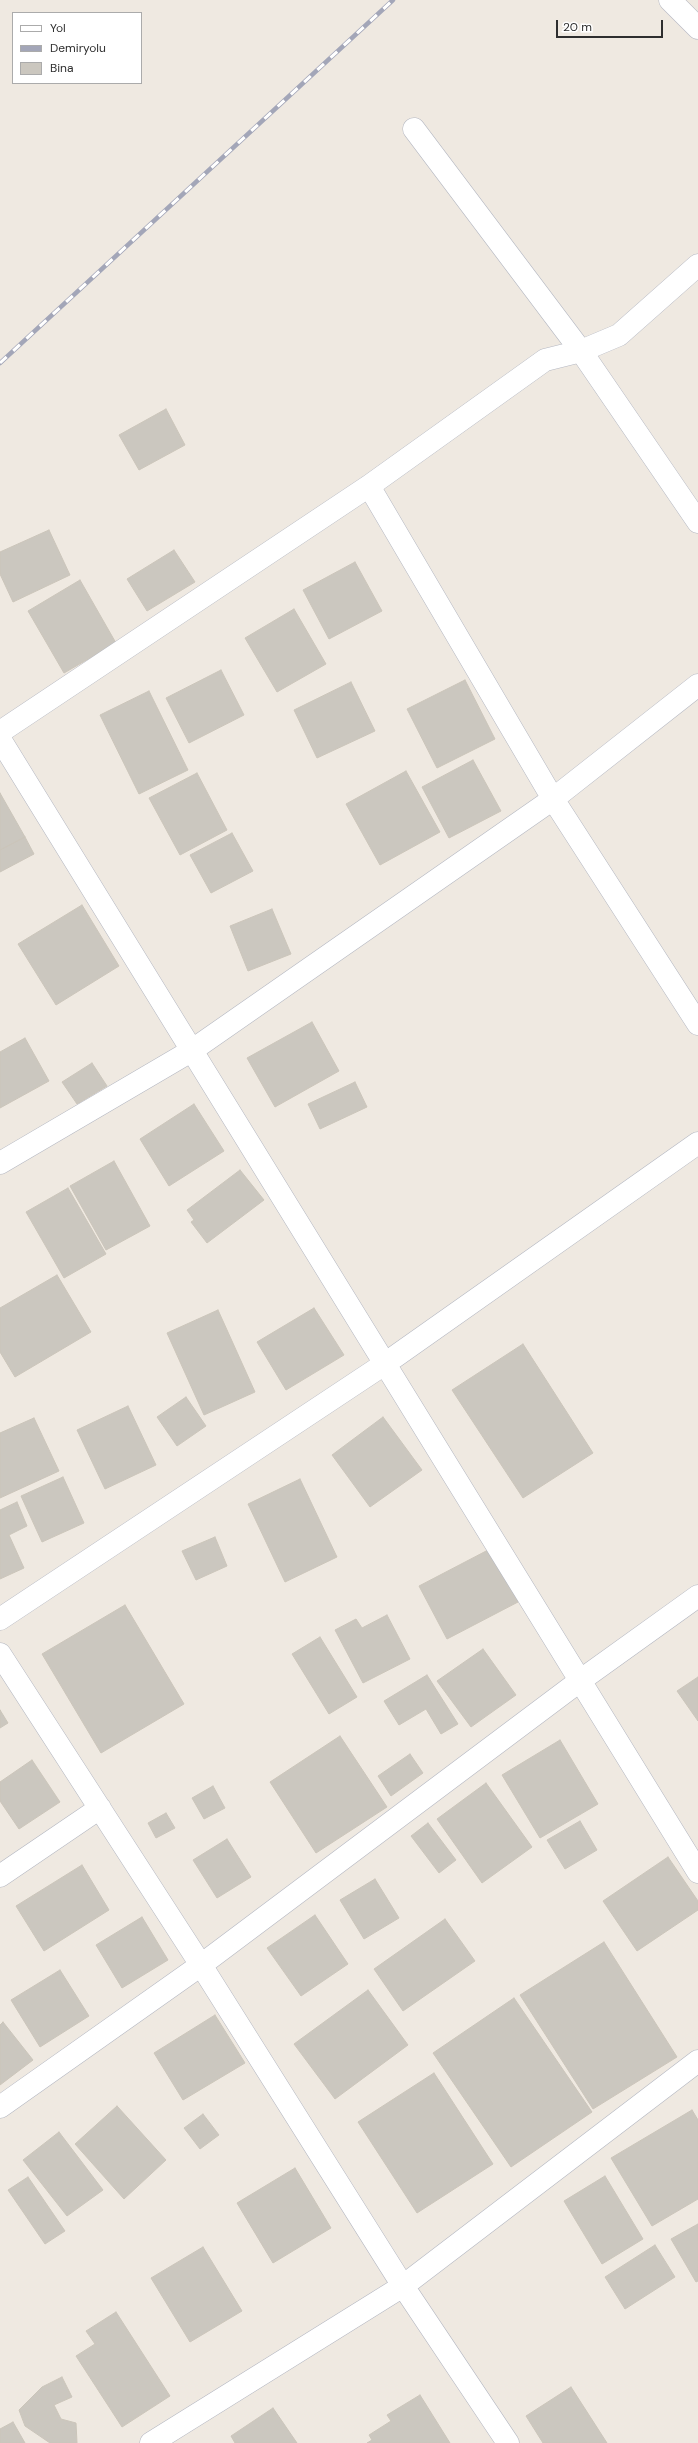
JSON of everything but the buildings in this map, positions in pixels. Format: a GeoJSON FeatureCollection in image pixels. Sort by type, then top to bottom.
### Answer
{"type":"FeatureCollection","features":[{"type":"Feature","properties":{"kind":"street"},"geometry":{"type":"LineString","coordinates":[[670,0],[698,28]]}},
{"type":"Feature","properties":{"kind":"street"},"geometry":{"type":"LineString","coordinates":[[414,129],[581,351],[698,522]]}},
{"type":"Feature","properties":{"kind":"street"},"geometry":{"type":"LineString","coordinates":[[0,732],[369,486],[545,360],[581,351],[619,335],[698,264]]}},
{"type":"Feature","properties":{"kind":"street"},"geometry":{"type":"LineString","coordinates":[[369,486],[553,799],[698,1024]]}},
{"type":"Feature","properties":{"kind":"street"},"geometry":{"type":"LineString","coordinates":[[0,1163],[191,1051],[553,799],[698,685]]}},
{"type":"Feature","properties":{"kind":"street"},"geometry":{"type":"LineString","coordinates":[[0,739],[191,1051],[386,1363],[698,1872]]}},
{"type":"Feature","properties":{"kind":"street"},"geometry":{"type":"LineString","coordinates":[[0,1618],[386,1363],[698,1143]]}},
{"type":"Feature","properties":{"kind":"street"},"geometry":{"type":"LineString","coordinates":[[0,2107],[201,1965],[581,1680],[698,1596]]}},
{"type":"Feature","properties":{"kind":"street"},"geometry":{"type":"LineString","coordinates":[[0,1654],[201,1965],[404,2286],[508,2443]]}},
{"type":"Feature","properties":{"kind":"street"},"geometry":{"type":"LineString","coordinates":[[0,1876],[100,1808]]}},
{"type":"Feature","properties":{"kind":"street"},"geometry":{"type":"LineString","coordinates":[[151,2443],[404,2286],[698,2061]]}},
{"type":"Feature","properties":{"kind":"railway"},"geometry":{"type":"LineString","coordinates":[[0,363],[393,0]]}}]}
